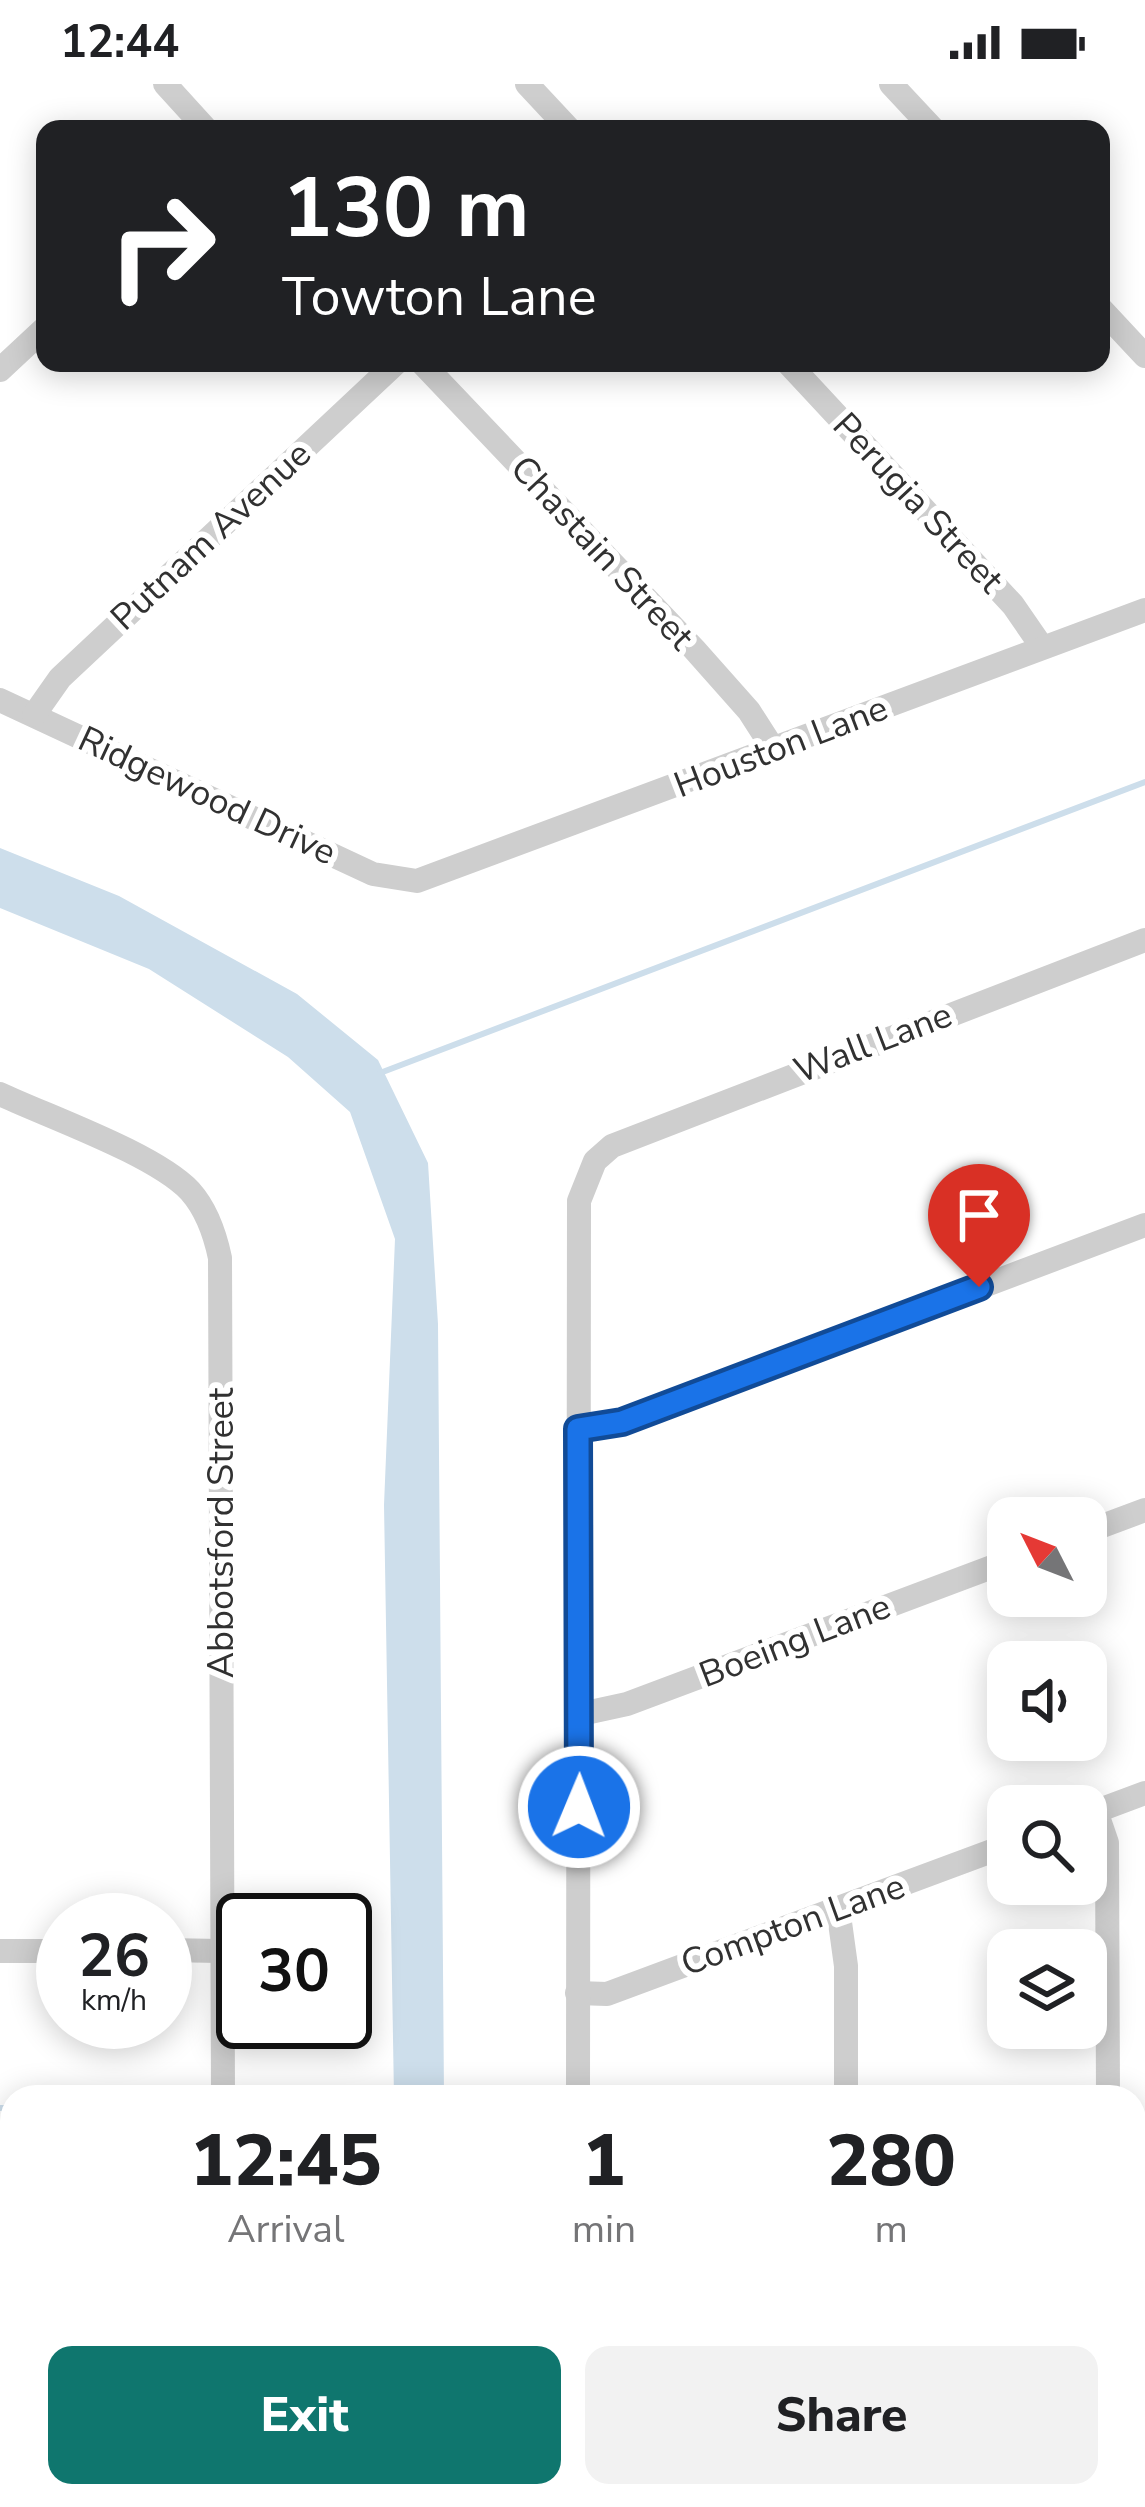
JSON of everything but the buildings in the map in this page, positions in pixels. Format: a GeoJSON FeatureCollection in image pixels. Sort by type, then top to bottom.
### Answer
{"type":"FeatureCollection","features":[{"type":"Feature","properties":{"kind":"street"},"geometry":{"type":"LineString","coordinates":[[165,84],[198,120]]}},
{"type":"Feature","properties":{"kind":"street"},"geometry":{"type":"LineString","coordinates":[[527,84],[561,120]]}},
{"type":"Feature","properties":{"kind":"street"},"geometry":{"type":"LineString","coordinates":[[891,84],[925,120]]}},
{"type":"Feature","properties":{"kind":"street"},"geometry":{"type":"LineString","coordinates":[[1110,319],[1145,356]]}},
{"type":"Feature","properties":{"kind":"street"},"geometry":{"type":"LineString","coordinates":[[0,370],[36,336]]}},
{"type":"Feature","properties":{"kind":"street","name":"Putnam Avenue"},"geometry":{"type":"LineString","coordinates":[[34,715],[60,678],[386,372]]}},
{"type":"Feature","properties":{"kind":"street","name":"Chastain Street"},"geometry":{"type":"LineString","coordinates":[[431,372],[694,649],[749,711],[773,750]]}},
{"type":"Feature","properties":{"kind":"street","name":"Perugia Street"},"geometry":{"type":"LineString","coordinates":[[796,372],[1013,605],[1042,647]]}},
{"type":"Feature","properties":{"kind":"street","name":"Houston Lane"},"geometry":{"type":"LineString","coordinates":[[417,881],[1145,610]]}},
{"type":"Feature","properties":{"kind":"street","name":"Ridgewood Drive"},"geometry":{"type":"LineString","coordinates":[[0,700],[373,874],[417,881]]}},
{"type":"Feature","properties":{"kind":"street","name":"Wall Lane"},"geometry":{"type":"LineString","coordinates":[[578,1429],[579,1202],[585,1178],[604,1152],[796,1072],[1145,940]]}},
{"type":"Feature","properties":{"kind":"street","name":"Abbotsford Street"},"geometry":{"type":"LineString","coordinates":[[0,1094],[148,1163],[187,1187],[215,1236],[221,1272],[220,1893]]}},
{"type":"Feature","properties":{"kind":"street"},"geometry":{"type":"LineString","coordinates":[[578,2085],[578,1429],[622,1422],[1145,1225]]}},
{"type":"Feature","properties":{"kind":"street"},"geometry":{"type":"LineString","coordinates":[[1107,1524],[1145,1510]]}},
{"type":"Feature","properties":{"kind":"street","name":"Boeing Lane"},"geometry":{"type":"LineString","coordinates":[[580,1714],[627,1704],[987,1569]]}},
{"type":"Feature","properties":{"kind":"street"},"geometry":{"type":"LineString","coordinates":[[1107,1807],[1145,1793]]}},
{"type":"Feature","properties":{"kind":"street"},"geometry":{"type":"LineString","coordinates":[[1107,1843],[1108,2085]]}},
{"type":"Feature","properties":{"kind":"street","name":"Compton Lane"},"geometry":{"type":"LineString","coordinates":[[577,1993],[607,1994],[987,1852]]}},
{"type":"Feature","properties":{"kind":"street"},"geometry":{"type":"LineString","coordinates":[[838,1908],[846,1966],[846,2085]]}},
{"type":"Feature","properties":{"kind":"street"},"geometry":{"type":"LineString","coordinates":[[0,1951],[36,1951]]}},
{"type":"Feature","properties":{"kind":"street","name":"Abbotsford Street"},"geometry":{"type":"LineString","coordinates":[[223,2049],[224,2085]]}},
{"type":"Feature","properties":{"kind":"water"},"geometry":{"type":"Polygon","coordinates":[[[0,848],[119,896],[297,994],[378,1060],[428,1163],[438,1324],[444,2085],[394,2085],[384,1505],[395,1239],[350,1112],[288,1057],[149,969],[0,908],[0,848]]]}},
{"type":"Feature","properties":{"kind":"waterway"},"geometry":{"type":"LineString","coordinates":[[380,1073],[1145,782]]}},
{"type":"Feature","properties":{"kind":"route"},"geometry":{"type":"LineString","coordinates":[[579,1807],[578,1429],[622,1422],[979,1287]]}}]}
